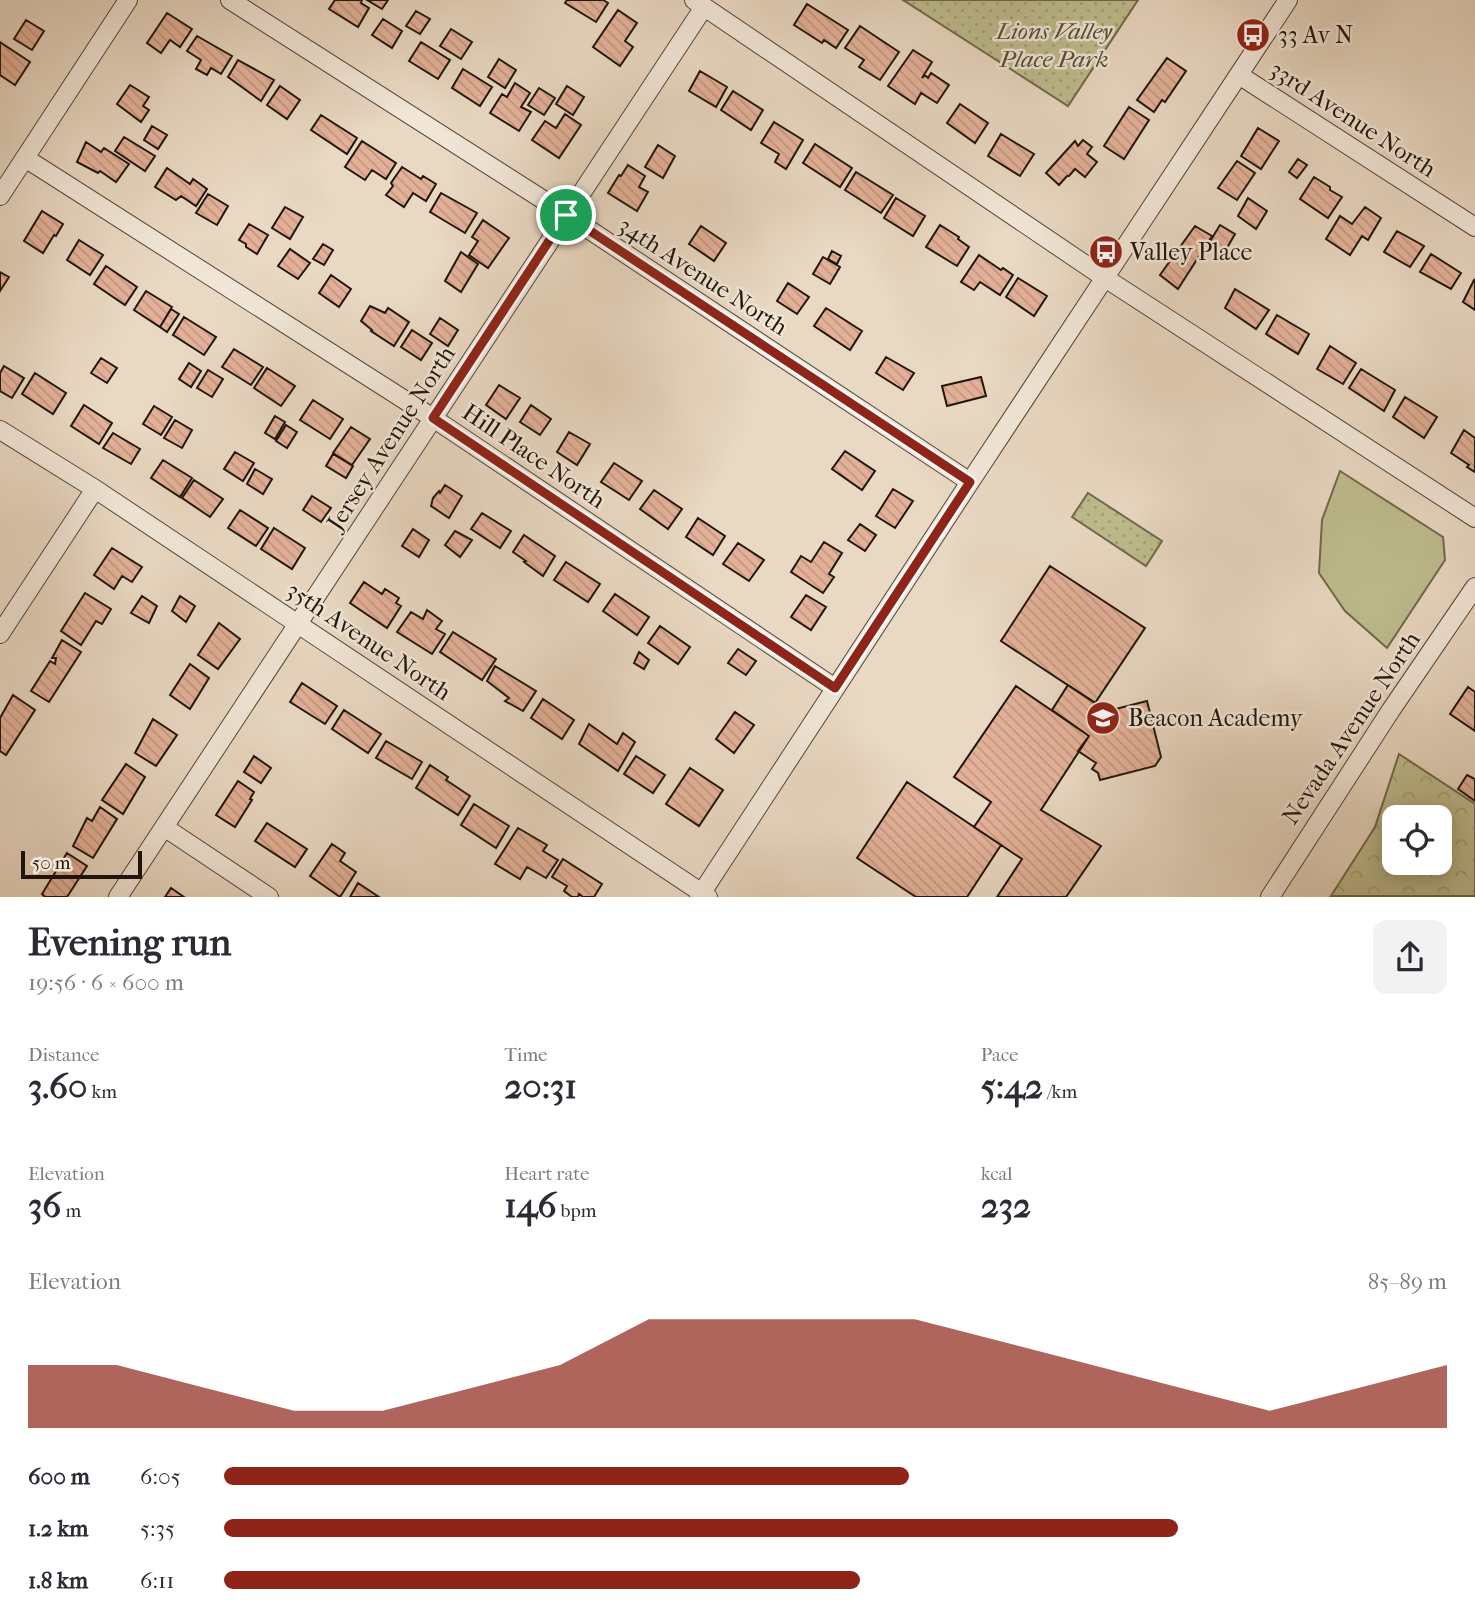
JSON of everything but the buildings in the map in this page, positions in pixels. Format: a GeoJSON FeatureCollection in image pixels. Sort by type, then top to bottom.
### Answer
{"type":"FeatureCollection","features":[{"type":"Feature","properties":{"kind":"street"},"geometry":{"type":"LineString","coordinates":[[0,196],[128,0]]}},
{"type":"Feature","properties":{"kind":"street","name":"34th Avenue North"},"geometry":{"type":"LineString","coordinates":[[230,0],[566,215],[970,482]]}},
{"type":"Feature","properties":{"kind":"street"},"geometry":{"type":"LineString","coordinates":[[703,895],[835,688],[1288,0]]}},
{"type":"Feature","properties":{"kind":"street"},"geometry":{"type":"LineString","coordinates":[[699,4],[1105,278],[1475,518]]}},
{"type":"Feature","properties":{"kind":"street","name":"Jersey Avenue North"},"geometry":{"type":"LineString","coordinates":[[118,897],[566,215],[699,4]]}},
{"type":"Feature","properties":{"kind":"street","name":"33rd Avenue North"},"geometry":{"type":"LineString","coordinates":[[1239,75],[1475,227]]}},
{"type":"Feature","properties":{"kind":"street","name":"Hill Place North"},"geometry":{"type":"LineString","coordinates":[[25,158],[433,418],[835,688]]}},
{"type":"Feature","properties":{"kind":"street","name":"35th Avenue North"},"geometry":{"type":"LineString","coordinates":[[0,430],[95,489],[298,623],[703,895]]}},
{"type":"Feature","properties":{"kind":"street"},"geometry":{"type":"LineString","coordinates":[[0,634],[95,489]]}},
{"type":"Feature","properties":{"kind":"street","name":"Nevada Avenue North"},"geometry":{"type":"LineString","coordinates":[[1270,897],[1391,710],[1475,587]]}},
{"type":"Feature","properties":{"kind":"street"},"geometry":{"type":"LineString","coordinates":[[164,827],[269,897]]}},
{"type":"Feature","properties":{"kind":"green space","name":"Lions Valley Place Park"},"geometry":{"type":"Polygon","coordinates":[[[903,0],[1138,0],[1068,106],[903,0]]]}},
{"type":"Feature","properties":{"kind":"green space"},"geometry":{"type":"Polygon","coordinates":[[[1340,471],[1443,537],[1445,560],[1387,648],[1345,611],[1319,573],[1322,520],[1340,471]]]}},
{"type":"Feature","properties":{"kind":"green space"},"geometry":{"type":"Polygon","coordinates":[[[1088,493],[1162,541],[1146,566],[1072,517],[1088,493]]]}},
{"type":"Feature","properties":{"kind":"green space"},"geometry":{"type":"Polygon","coordinates":[[[1399,754],[1475,804],[1475,896],[1331,896],[1375,827],[1382,806],[1382,875],[1452,875],[1452,805],[1382,805],[1399,754]]]}},
{"type":"Feature","properties":{"kind":"place","name":"33 Av N"},"geometry":{"type":"Point","coordinates":[1253,35]}},
{"type":"Feature","properties":{"kind":"place","name":"Valley Place"},"geometry":{"type":"Point","coordinates":[1106,252]}},
{"type":"Feature","properties":{"kind":"place","name":"Beacon Academy"},"geometry":{"type":"Point","coordinates":[1103,718]}},
{"type":"Feature","properties":{"kind":"route"},"geometry":{"type":"LineString","coordinates":[[566,215],[970,482],[835,688],[433,418],[566,215]]}}]}
